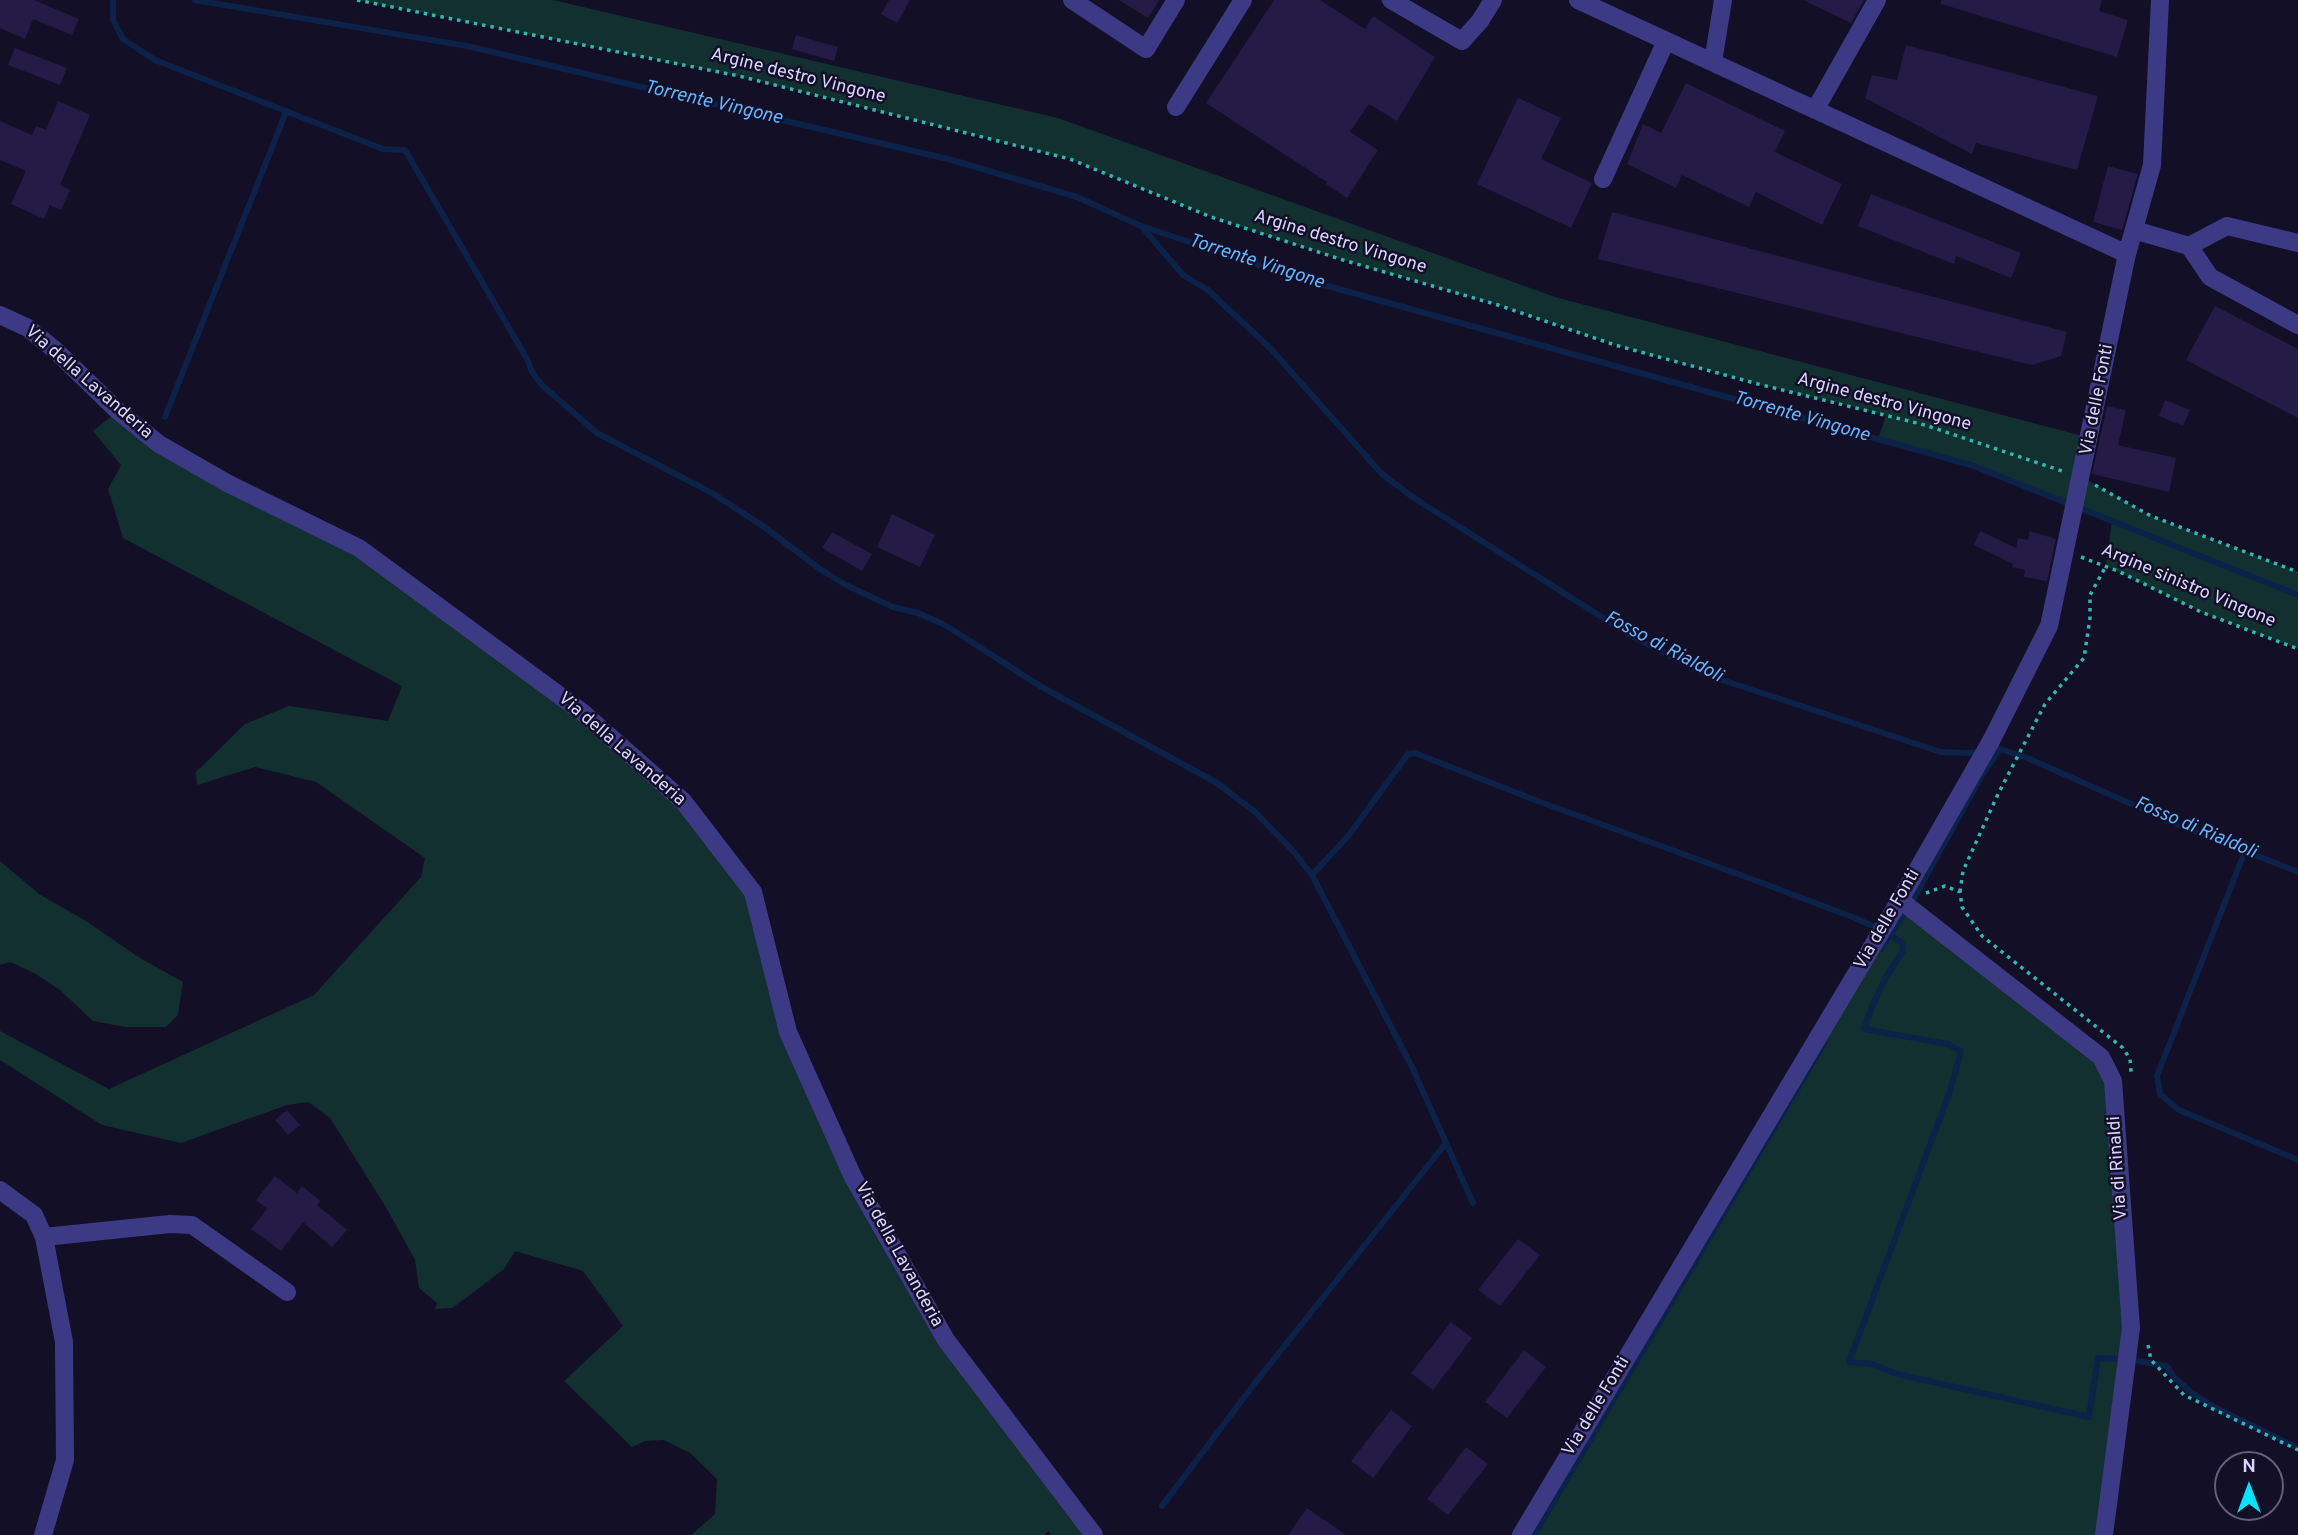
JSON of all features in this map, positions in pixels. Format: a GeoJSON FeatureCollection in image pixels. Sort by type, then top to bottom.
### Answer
{"type":"FeatureCollection","features":[{"type":"Feature","properties":{"kind":"street"},"geometry":{"type":"LineString","coordinates":[[1072,0],[1146,49],[1176,0]]}},
{"type":"Feature","properties":{"kind":"street"},"geometry":{"type":"LineString","coordinates":[[1176,107],[1243,0]]}},
{"type":"Feature","properties":{"kind":"street"},"geometry":{"type":"LineString","coordinates":[[1391,0],[1462,41],[1493,0]]}},
{"type":"Feature","properties":{"kind":"street"},"geometry":{"type":"LineString","coordinates":[[1578,0],[2127,254]]}},
{"type":"Feature","properties":{"kind":"street"},"geometry":{"type":"LineString","coordinates":[[1713,62],[1723,0]]}},
{"type":"Feature","properties":{"kind":"street"},"geometry":{"type":"LineString","coordinates":[[1815,110],[1877,0]]}},
{"type":"Feature","properties":{"kind":"street","name":"Via delle Fonti"},"geometry":{"type":"LineString","coordinates":[[1521,1535],[1900,900],[1991,741],[2049,626],[2127,254],[2152,165],[2160,0]]}},
{"type":"Feature","properties":{"kind":"street"},"geometry":{"type":"LineString","coordinates":[[1603,179],[1666,41]]}},
{"type":"Feature","properties":{"kind":"street"},"geometry":{"type":"LineString","coordinates":[[2189,246],[2227,226],[2298,243]]}},
{"type":"Feature","properties":{"kind":"street"},"geometry":{"type":"LineString","coordinates":[[2134,230],[2189,246],[2210,277],[2298,325]]}},
{"type":"Feature","properties":{"kind":"street","name":"Via della Lavanderia"},"geometry":{"type":"LineString","coordinates":[[0,315],[28,328],[55,350],[118,411],[159,444],[227,483],[359,548],[582,712],[682,801],[753,892],[788,1032],[853,1177],[946,1340],[1094,1535]]}},
{"type":"Feature","properties":{"kind":"street","name":"Via di Rinaldi"},"geometry":{"type":"LineString","coordinates":[[1900,900],[2101,1057],[2113,1081],[2131,1328],[2104,1535]]}},
{"type":"Feature","properties":{"kind":"street"},"geometry":{"type":"LineString","coordinates":[[0,1190],[34,1215],[44,1237],[64,1342],[65,1460],[43,1535]]}},
{"type":"Feature","properties":{"kind":"street"},"geometry":{"type":"LineString","coordinates":[[44,1237],[170,1224],[192,1225],[287,1292]]}},
{"type":"Feature","properties":{"kind":"path","name":"Argine destro Vingone"},"geometry":{"type":"LineString","coordinates":[[357,0],[739,76],[1070,159],[1211,217],[1615,345],[1925,425],[2081,482],[2151,516],[2298,572]]}},
{"type":"Feature","properties":{"kind":"path","name":"Argine sinistro Vingone"},"geometry":{"type":"LineString","coordinates":[[2066,552],[2106,566],[2202,612],[2298,649]]}},
{"type":"Feature","properties":{"kind":"path"},"geometry":{"type":"LineString","coordinates":[[1960,892],[1963,870],[1997,794],[2045,704],[2084,658],[2088,640],[2090,595],[2106,566]]}},
{"type":"Feature","properties":{"kind":"green space"},"geometry":{"type":"Polygon","coordinates":[[[357,0],[553,0],[1058,118],[1555,297],[2090,438],[2082,477],[2151,516],[2298,572],[2298,649],[2201,612],[2106,566],[2112,520],[1971,465],[1878,439],[1886,415],[1615,345],[1498,305],[1343,260],[1211,217],[1070,159],[739,76],[357,0]]]}},
{"type":"Feature","properties":{"kind":"green space"},"geometry":{"type":"Polygon","coordinates":[[[118,411],[359,548],[683,801],[753,892],[788,1032],[946,1340],[1094,1535],[1051,1535],[1049,1531],[1044,1535],[691,1535],[715,1514],[717,1479],[690,1453],[664,1440],[645,1441],[632,1447],[564,1381],[623,1326],[583,1271],[515,1251],[504,1269],[466,1298],[452,1308],[435,1309],[437,1303],[419,1288],[415,1260],[387,1209],[330,1118],[308,1102],[287,1105],[181,1143],[102,1125],[0,1060],[0,1031],[109,1089],[314,995],[421,877],[425,858],[316,782],[255,767],[197,785],[196,772],[245,724],[289,706],[388,721],[402,686],[123,538],[108,489],[121,465],[93,431],[118,411]]]}},
{"type":"Feature","properties":{"kind":"green space"},"geometry":{"type":"Polygon","coordinates":[[[0,861],[39,894],[183,982],[178,1015],[166,1027],[125,1027],[93,1021],[60,990],[34,973],[10,962],[0,965],[0,861]]]}},
{"type":"Feature","properties":{"kind":"green space"},"geometry":{"type":"Polygon","coordinates":[[[1900,900],[2101,1057],[2113,1081],[2131,1328],[2105,1535],[1521,1535],[1900,900]]]}},
{"type":"Feature","properties":{"kind":"building"},"geometry":{"type":"Polygon","coordinates":[[[0,0],[34,0],[79,19],[72,35],[33,19],[25,39],[0,28],[0,0]]]}},
{"type":"Feature","properties":{"kind":"building"},"geometry":{"type":"Polygon","coordinates":[[[889,0],[910,0],[897,23],[881,14],[889,0]]]}},
{"type":"Feature","properties":{"kind":"building"},"geometry":{"type":"Polygon","coordinates":[[[1119,0],[1159,0],[1148,18],[1119,0]]]}},
{"type":"Feature","properties":{"kind":"building"},"geometry":{"type":"Polygon","coordinates":[[[1274,0],[1320,0],[1365,29],[1373,16],[1435,57],[1397,121],[1369,104],[1350,132],[1378,150],[1347,198],[1206,103],[1274,0]]]}},
{"type":"Feature","properties":{"kind":"building"},"geometry":{"type":"Polygon","coordinates":[[[1803,0],[1864,0],[1851,23],[1803,0]]]}},
{"type":"Feature","properties":{"kind":"building"},"geometry":{"type":"Polygon","coordinates":[[[1941,0],[2102,0],[2099,11],[2128,20],[2117,57],[1941,4],[1941,0]]]}},
{"type":"Feature","properties":{"kind":"building"},"geometry":{"type":"Polygon","coordinates":[[[796,35],[838,47],[834,61],[792,49],[796,35]]]}},
{"type":"Feature","properties":{"kind":"building"},"geometry":{"type":"Polygon","coordinates":[[[1906,45],[2098,96],[2077,170],[1976,143],[1972,154],[1865,98],[1872,75],[1897,80],[1906,45]]]}},
{"type":"Feature","properties":{"kind":"building"},"geometry":{"type":"Polygon","coordinates":[[[15,48],[67,68],[60,85],[8,65],[15,48]]]}},
{"type":"Feature","properties":{"kind":"building"},"geometry":{"type":"Polygon","coordinates":[[[1686,83],[1785,131],[1775,152],[1842,184],[1822,225],[1756,192],[1749,207],[1682,175],[1676,188],[1627,164],[1643,124],[1661,133],[1686,83]]]}},
{"type":"Feature","properties":{"kind":"building"},"geometry":{"type":"Polygon","coordinates":[[[1518,98],[1561,118],[1541,159],[1592,183],[1571,228],[1477,184],[1518,98]]]}},
{"type":"Feature","properties":{"kind":"building"},"geometry":{"type":"Polygon","coordinates":[[[58,101],[90,115],[60,185],[70,190],[61,210],[50,205],[44,219],[11,204],[26,171],[0,160],[0,121],[32,135],[36,126],[46,130],[58,101]]]}},
{"type":"Feature","properties":{"kind":"building"},"geometry":{"type":"Polygon","coordinates":[[[2108,166],[2138,174],[2122,230],[2093,222],[2108,166]]]}},
{"type":"Feature","properties":{"kind":"building"},"geometry":{"type":"Polygon","coordinates":[[[1871,194],[2021,253],[2011,278],[1956,256],[1954,264],[1858,226],[1871,194]]]}},
{"type":"Feature","properties":{"kind":"building"},"geometry":{"type":"Polygon","coordinates":[[[1612,212],[2067,332],[2061,356],[2032,365],[1598,259],[1612,212]]]}},
{"type":"Feature","properties":{"kind":"building"},"geometry":{"type":"Polygon","coordinates":[[[2215,306],[2298,349],[2298,418],[2186,360],[2215,306]]]}},
{"type":"Feature","properties":{"kind":"building"},"geometry":{"type":"Polygon","coordinates":[[[2165,400],[2190,410],[2183,426],[2159,416],[2165,400]]]}},
{"type":"Feature","properties":{"kind":"building"},"geometry":{"type":"Polygon","coordinates":[[[2107,406],[2126,410],[2118,445],[2176,458],[2169,492],[2092,474],[2107,406]]]}},
{"type":"Feature","properties":{"kind":"building"},"geometry":{"type":"Polygon","coordinates":[[[892,514],[935,535],[920,567],[877,547],[892,514]]]}},
{"type":"Feature","properties":{"kind":"building"},"geometry":{"type":"Polygon","coordinates":[[[1980,531],[2016,548],[2018,538],[2028,540],[2030,531],[2056,539],[2047,581],[2024,577],[2025,570],[2012,567],[2013,564],[1974,545],[1980,531]]]}},
{"type":"Feature","properties":{"kind":"building"},"geometry":{"type":"Polygon","coordinates":[[[832,532],[872,554],[862,571],[822,548],[832,532]]]}},
{"type":"Feature","properties":{"kind":"building"},"geometry":{"type":"Polygon","coordinates":[[[287,1110],[300,1125],[288,1135],[275,1120],[287,1110]]]}},
{"type":"Feature","properties":{"kind":"building"},"geometry":{"type":"Polygon","coordinates":[[[275,1176],[297,1193],[302,1186],[320,1201],[317,1205],[347,1230],[332,1247],[303,1222],[281,1251],[251,1229],[267,1209],[256,1200],[275,1176]]]}},
{"type":"Feature","properties":{"kind":"building"},"geometry":{"type":"Polygon","coordinates":[[[1518,1239],[1540,1255],[1500,1306],[1478,1290],[1518,1239]]]}},
{"type":"Feature","properties":{"kind":"building"},"geometry":{"type":"Polygon","coordinates":[[[1451,1322],[1472,1338],[1433,1390],[1411,1373],[1451,1322]]]}},
{"type":"Feature","properties":{"kind":"building"},"geometry":{"type":"Polygon","coordinates":[[[1524,1350],[1546,1367],[1507,1418],[1485,1402],[1524,1350]]]}},
{"type":"Feature","properties":{"kind":"building"},"geometry":{"type":"Polygon","coordinates":[[[1391,1410],[1412,1426],[1373,1478],[1351,1461],[1391,1410]]]}},
{"type":"Feature","properties":{"kind":"building"},"geometry":{"type":"Polygon","coordinates":[[[1466,1447],[1488,1464],[1448,1515],[1427,1499],[1466,1447]]]}},
{"type":"Feature","properties":{"kind":"building"},"geometry":{"type":"Polygon","coordinates":[[[1307,1508],[1346,1535],[1288,1535],[1307,1508]]]}},
{"type":"Feature","properties":{"kind":"waterway"},"geometry":{"type":"LineString","coordinates":[[113,0],[113,20],[123,39],[155,60],[383,149],[405,150],[527,359],[532,372],[542,385],[597,433],[712,493],[846,585],[893,607],[918,613],[945,625],[1040,686],[1217,783],[1255,812],[1312,875],[1412,1067],[1473,1203]]}},
{"type":"Feature","properties":{"kind":"waterway","name":"Torrente Vingone"},"geometry":{"type":"LineString","coordinates":[[195,0],[467,46],[952,160],[1077,197],[1141,226],[1299,278],[1971,465],[2298,595]]}},
{"type":"Feature","properties":{"kind":"waterway"},"geometry":{"type":"LineString","coordinates":[[165,417],[286,112]]}},
{"type":"Feature","properties":{"kind":"waterway","name":"Fosso di Rialdoli"},"geometry":{"type":"LineString","coordinates":[[1142,227],[1183,275],[1208,290],[1271,349],[1382,474],[1414,498],[1630,635],[1707,675],[1941,752],[1969,753],[2000,749],[2025,757],[2179,825],[2298,872]]}},
{"type":"Feature","properties":{"kind":"waterway"},"geometry":{"type":"LineString","coordinates":[[1881,949],[1914,898],[1982,775],[2000,749]]}},
{"type":"Feature","properties":{"kind":"waterway"},"geometry":{"type":"LineString","coordinates":[[1312,875],[1349,835],[1408,754],[1415,753],[1886,932],[1902,943],[1903,951],[1887,975],[1864,1029],[1948,1044],[1961,1051],[1950,1091],[1849,1362],[1872,1364],[1897,1374],[2089,1417],[2098,1358],[2127,1359],[2167,1366],[2174,1377],[2212,1406],[2298,1448]]}},
{"type":"Feature","properties":{"kind":"waterway"},"geometry":{"type":"LineString","coordinates":[[2245,851],[2157,1076],[2160,1094],[2179,1110],[2298,1160]]}},
{"type":"Feature","properties":{"kind":"waterway"},"geometry":{"type":"LineString","coordinates":[[1534,1535],[1825,1042]]}},
{"type":"Feature","properties":{"kind":"waterway"},"geometry":{"type":"LineString","coordinates":[[1162,1506],[1255,1383],[1446,1143]]}}]}
